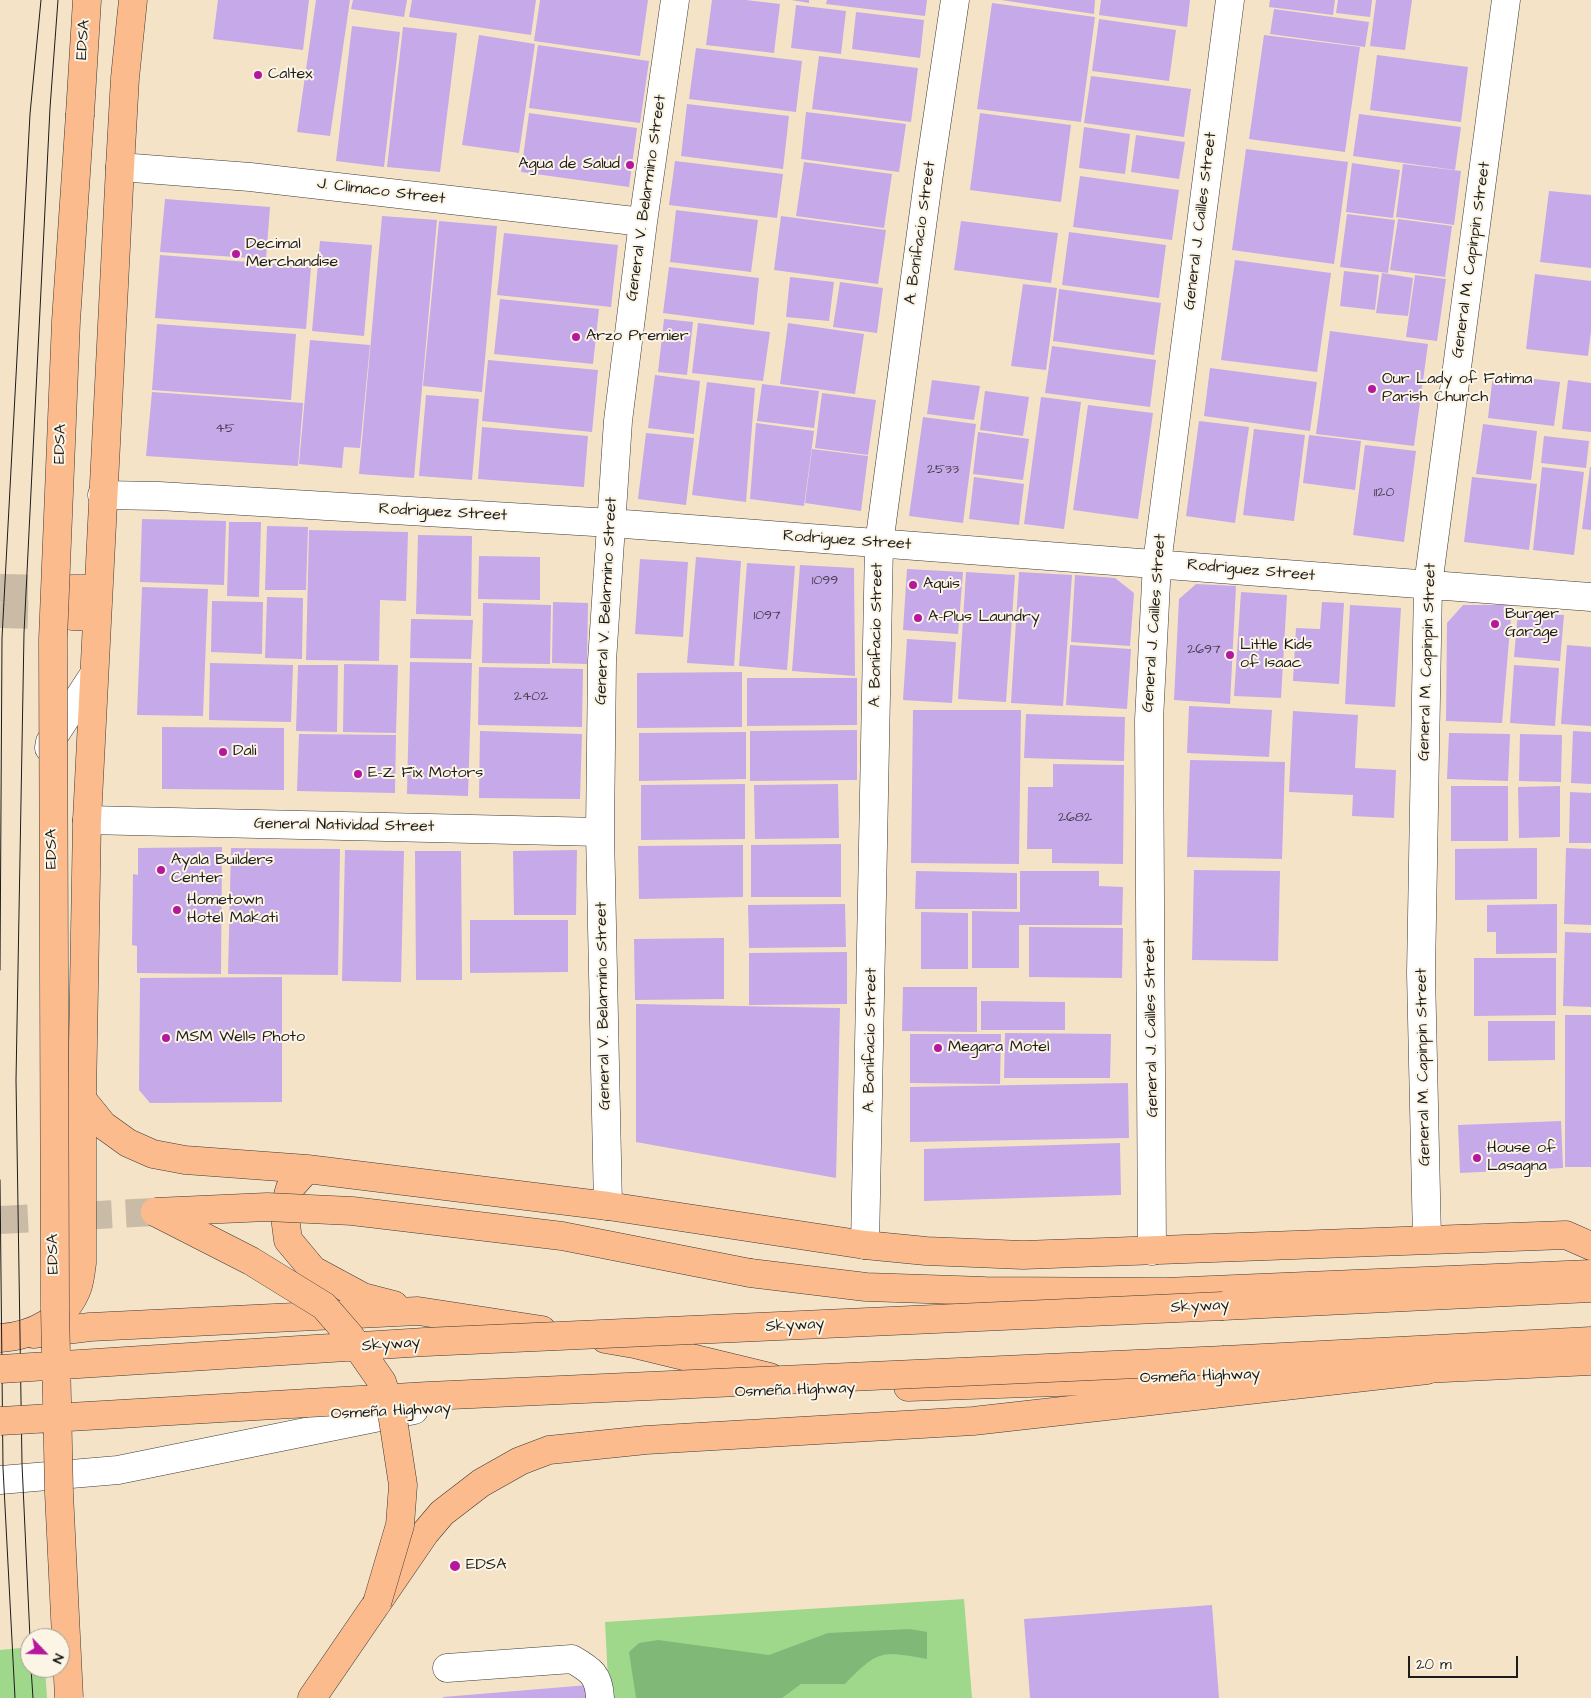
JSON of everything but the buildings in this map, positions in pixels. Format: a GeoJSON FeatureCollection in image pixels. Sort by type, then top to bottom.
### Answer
{"type":"FeatureCollection","features":[{"type":"Feature","properties":{"kind":"main road","name":"EDSA"},"geometry":{"type":"LineString","coordinates":[[69,1698],[59,1493],[55,1308],[53,639],[66,321],[87,0]]}},
{"type":"Feature","properties":{"kind":"main road"},"geometry":{"type":"LineString","coordinates":[[6,1338],[47,1325],[66,1308],[78,1287],[82,1263],[83,982],[86,820],[93,676],[84,616],[84,589],[102,495],[125,78],[133,0]]}},
{"type":"Feature","properties":{"kind":"main road"},"geometry":{"type":"LineString","coordinates":[[82,1099],[103,1125],[128,1143],[153,1154],[184,1160],[307,1169],[608,1206],[865,1245],[926,1251],[1023,1255],[1566,1235],[1591,1246]]}},
{"type":"Feature","properties":{"kind":"main road"},"geometry":{"type":"LineString","coordinates":[[307,1169],[290,1188],[284,1209],[288,1240],[313,1270],[363,1297],[418,1311],[634,1344],[820,1390]]}},
{"type":"Feature","properties":{"kind":"main road"},"geometry":{"type":"LineString","coordinates":[[377,1603],[400,1525],[403,1485],[392,1413],[382,1382],[350,1336],[324,1306],[251,1261],[155,1212],[267,1206],[362,1212],[562,1236],[750,1273],[866,1287],[985,1291],[1135,1292],[1591,1274]]}},
{"type":"Feature","properties":{"kind":"main road","name":"Skyway"},"geometry":{"type":"LineString","coordinates":[[0,1369],[424,1342],[1591,1288]]}},
{"type":"Feature","properties":{"kind":"main road"},"geometry":{"type":"LineString","coordinates":[[6,1338],[90,1327],[418,1311]]}},
{"type":"Feature","properties":{"kind":"main road"},"geometry":{"type":"LineString","coordinates":[[0,1421],[428,1396],[1591,1341]]}},
{"type":"Feature","properties":{"kind":"main road","name":"Osmeña Highway"},"geometry":{"type":"LineString","coordinates":[[0,1435],[414,1410],[820,1390],[1427,1370],[1591,1361]]}},
{"type":"Feature","properties":{"kind":"main road"},"geometry":{"type":"LineString","coordinates":[[312,1698],[425,1533],[442,1513],[481,1483],[520,1461],[549,1450],[646,1440],[974,1421],[1427,1370]]}},
{"type":"Feature","properties":{"kind":"street","name":"General V. Belarmino Street"},"geometry":{"type":"LineString","coordinates":[[608,1206],[600,832],[602,661],[618,421],[643,222],[675,0]]}},
{"type":"Feature","properties":{"kind":"street","name":"A. Bonifacio Street"},"geometry":{"type":"LineString","coordinates":[[865,1245],[879,544],[929,174],[955,0]]}},
{"type":"Feature","properties":{"kind":"street","name":"General J. Cailles Street"},"geometry":{"type":"LineString","coordinates":[[1152,1251],[1148,720],[1157,563],[1230,0]]}},
{"type":"Feature","properties":{"kind":"street","name":"General M. Capinpin Street"},"geometry":{"type":"LineString","coordinates":[[1428,1240],[1421,973],[1428,585],[1506,0]]}},
{"type":"Feature","properties":{"kind":"street","name":"J. Climaco Street"},"geometry":{"type":"LineString","coordinates":[[120,167],[280,180],[643,222]]}},
{"type":"Feature","properties":{"kind":"street","name":"Rodriguez Street"},"geometry":{"type":"LineString","coordinates":[[102,495],[159,496],[612,523],[1591,597]]}},
{"type":"Feature","properties":{"kind":"street"},"geometry":{"type":"LineString","coordinates":[[83,982],[44,941],[50,742],[93,676]]}},
{"type":"Feature","properties":{"kind":"street","name":"General Natividad Street"},"geometry":{"type":"LineString","coordinates":[[86,820],[600,832]]}},
{"type":"Feature","properties":{"kind":"street"},"geometry":{"type":"LineString","coordinates":[[0,1480],[118,1470],[414,1410]]}},
{"type":"Feature","properties":{"kind":"street"},"geometry":{"type":"LineString","coordinates":[[447,1668],[572,1659],[588,1668],[599,1683],[600,1698]]}},
{"type":"Feature","properties":{"kind":"green space"},"geometry":{"type":"Polygon","coordinates":[[[964,1599],[972,1698],[609,1698],[605,1622],[964,1599]]]}},
{"type":"Feature","properties":{"kind":"green space"},"geometry":{"type":"Polygon","coordinates":[[[910,1629],[927,1632],[927,1659],[890,1654],[881,1656],[865,1665],[845,1684],[801,1684],[782,1698],[636,1698],[629,1652],[639,1643],[658,1640],[769,1655],[828,1633],[910,1629]]]}},
{"type":"Feature","properties":{"kind":"green space"},"geometry":{"type":"Polygon","coordinates":[[[20,1648],[20,1678],[46,1678],[47,1698],[0,1698],[0,1650],[20,1648]]]}},
{"type":"Feature","properties":{"kind":"tunnel"},"geometry":{"type":"LineString","coordinates":[[0,588],[72,589]]}},
{"type":"Feature","properties":{"kind":"tunnel"},"geometry":{"type":"LineString","coordinates":[[0,614],[72,616]]}},
{"type":"Feature","properties":{"kind":"tunnel"},"geometry":{"type":"LineString","coordinates":[[0,1220],[155,1212]]}},
{"type":"Feature","properties":{"kind":"tram line"},"geometry":{"type":"LineString","coordinates":[[0,970],[2,638],[30,114],[41,0]]}},
{"type":"Feature","properties":{"kind":"tram line"},"geometry":{"type":"LineString","coordinates":[[30,1628],[22,1464],[16,1080],[24,633],[50,108],[58,0]]}},
{"type":"Feature","properties":{"kind":"tram line"},"geometry":{"type":"LineString","coordinates":[[0,1180],[3,1468],[15,1698]]}},
{"type":"Feature","properties":{"kind":"tram line"},"geometry":{"type":"LineString","coordinates":[[32,1678],[33,1698]]}},
{"type":"Feature","properties":{"kind":"place","name":"Caltex"},"geometry":{"type":"Point","coordinates":[258,75]}},
{"type":"Feature","properties":{"kind":"place","name":"Agua de Salud"},"geometry":{"type":"Point","coordinates":[630,165]}},
{"type":"Feature","properties":{"kind":"place","name":"Decimal Merchandise"},"geometry":{"type":"Point","coordinates":[236,254]}},
{"type":"Feature","properties":{"kind":"place","name":"Arzo Premier"},"geometry":{"type":"Point","coordinates":[576,337]}},
{"type":"Feature","properties":{"kind":"place","name":"Our Lady of Fatima Parish Church"},"geometry":{"type":"Point","coordinates":[1372,389]}},
{"type":"Feature","properties":{"kind":"place","name":"Aquis"},"geometry":{"type":"Point","coordinates":[913,585]}},
{"type":"Feature","properties":{"kind":"place","name":"A-Plus Laundry"},"geometry":{"type":"Point","coordinates":[918,618]}},
{"type":"Feature","properties":{"kind":"place","name":"Burger Garage"},"geometry":{"type":"Point","coordinates":[1495,624]}},
{"type":"Feature","properties":{"kind":"place","name":"Little Kids of Isaac"},"geometry":{"type":"Point","coordinates":[1230,655]}},
{"type":"Feature","properties":{"kind":"place","name":"Dali"},"geometry":{"type":"Point","coordinates":[223,752]}},
{"type":"Feature","properties":{"kind":"place","name":"E-Z Fix Motors"},"geometry":{"type":"Point","coordinates":[358,774]}},
{"type":"Feature","properties":{"kind":"place","name":"Ayala Builders Center"},"geometry":{"type":"Point","coordinates":[161,870]}},
{"type":"Feature","properties":{"kind":"place","name":"Hometown Hotel Makati"},"geometry":{"type":"Point","coordinates":[177,910]}},
{"type":"Feature","properties":{"kind":"place","name":"MSM Wells Photo"},"geometry":{"type":"Point","coordinates":[166,1038]}},
{"type":"Feature","properties":{"kind":"place","name":"Megara Motel"},"geometry":{"type":"Point","coordinates":[938,1048]}},
{"type":"Feature","properties":{"kind":"place","name":"House of Lasagna"},"geometry":{"type":"Point","coordinates":[1477,1158]}},
{"type":"Feature","properties":{"kind":"place","name":"EDSA"},"geometry":{"type":"Point","coordinates":[455,1566]}}]}
